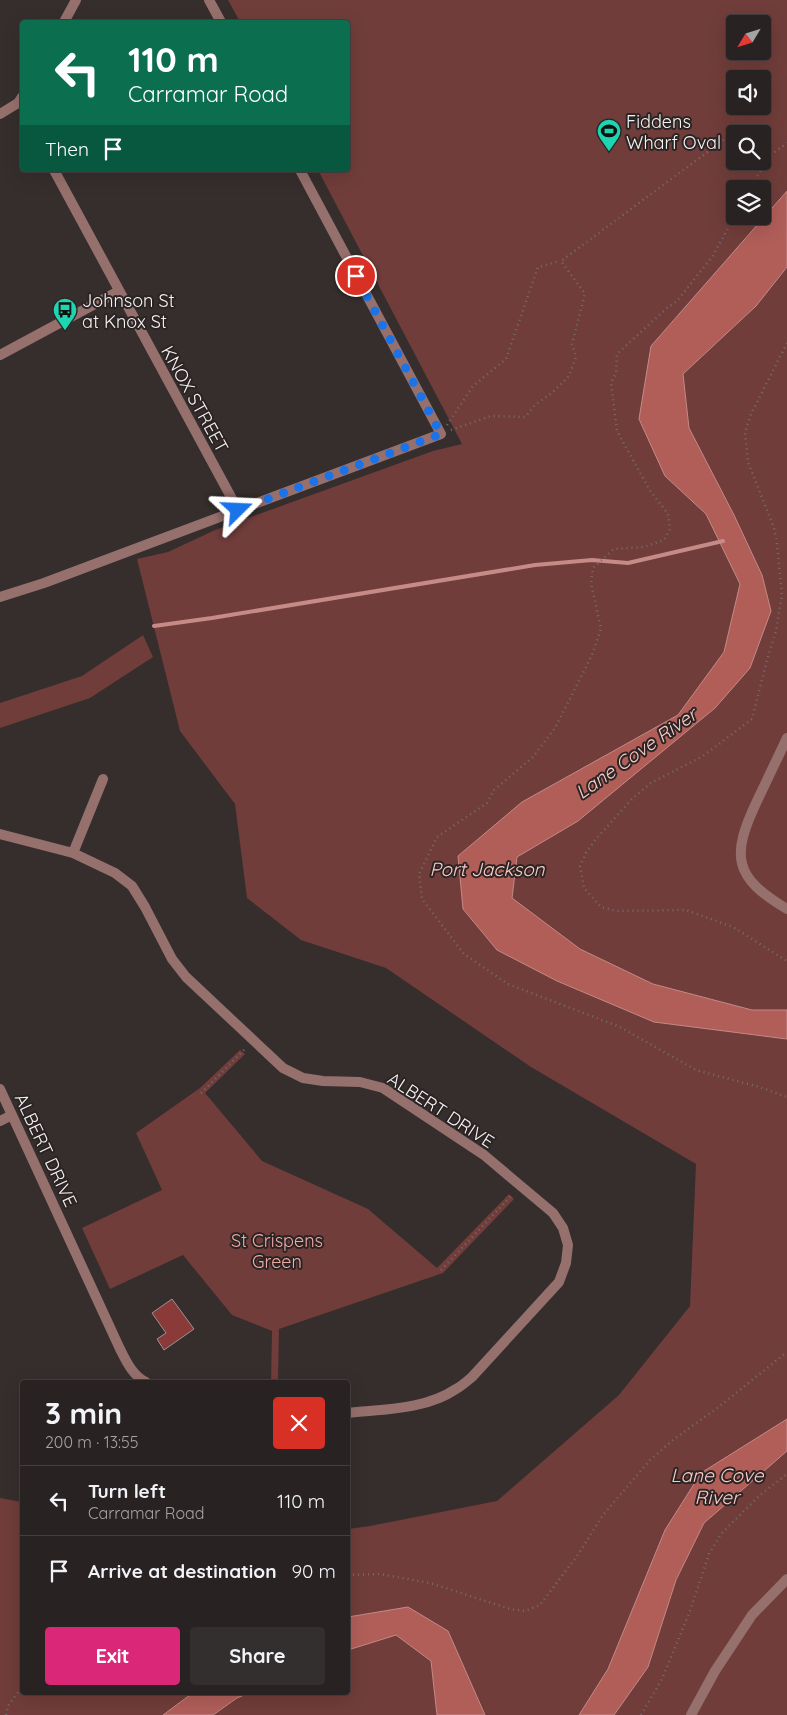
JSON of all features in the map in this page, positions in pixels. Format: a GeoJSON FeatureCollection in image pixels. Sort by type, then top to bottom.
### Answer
{"type":"FeatureCollection","features":[{"type":"Feature","properties":{"kind":"street"},"geometry":{"type":"LineString","coordinates":[[65,20],[76,0]]}},
{"type":"Feature","properties":{"kind":"street"},"geometry":{"type":"LineString","coordinates":[[209,0],[220,20]]}},
{"type":"Feature","properties":{"kind":"street"},"geometry":{"type":"LineString","coordinates":[[0,114],[20,104]]}},
{"type":"Feature","properties":{"kind":"street","name":"KNOX STREET"},"geometry":{"type":"LineString","coordinates":[[55,172],[118,292],[238,510]]}},
{"type":"Feature","properties":{"kind":"street"},"geometry":{"type":"LineString","coordinates":[[0,598],[441,434],[301,172]]}},
{"type":"Feature","properties":{"kind":"street"},"geometry":{"type":"LineString","coordinates":[[0,356],[118,292]]}},
{"type":"Feature","properties":{"kind":"street"},"geometry":{"type":"LineString","coordinates":[[787,738],[751,814],[744,832],[741,853],[744,868],[751,882],[759,891],[787,909]]}},
{"type":"Feature","properties":{"kind":"street"},"geometry":{"type":"LineString","coordinates":[[73,853],[103,779]]}},
{"type":"Feature","properties":{"kind":"street","name":"ALBERT DRIVE"},"geometry":{"type":"LineString","coordinates":[[0,834],[73,853],[115,873],[132,886],[172,959],[186,977],[283,1068],[303,1078],[323,1081],[360,1082],[384,1088],[484,1155],[553,1213],[563,1228],[568,1245],[566,1263],[559,1282],[472,1377],[456,1389],[435,1400],[411,1406],[350,1413]]}},
{"type":"Feature","properties":{"kind":"street","name":"ALBERT DRIVE"},"geometry":{"type":"LineString","coordinates":[[0,1089],[120,1349],[128,1365],[142,1380]]}},
{"type":"Feature","properties":{"kind":"street"},"geometry":{"type":"LineString","coordinates":[[0,1121],[12,1115]]}},
{"type":"Feature","properties":{"kind":"street"},"geometry":{"type":"LineString","coordinates":[[691,1715],[715,1671],[752,1615],[787,1579]]}},
{"type":"Feature","properties":{"kind":"path"},"geometry":{"type":"LineString","coordinates":[[441,434],[473,386],[506,359],[538,267],[561,261],[726,138]]}},
{"type":"Feature","properties":{"kind":"path"},"geometry":{"type":"LineString","coordinates":[[771,155],[787,143]]}},
{"type":"Feature","properties":{"kind":"path"},"geometry":{"type":"LineString","coordinates":[[730,225],[712,257],[677,301],[617,354],[616,373],[611,383],[617,430],[649,489],[668,514],[670,528],[664,540],[644,547],[614,550],[593,568],[591,582],[600,629],[592,655],[555,728],[533,757],[494,790],[487,803],[437,837],[419,874],[422,899],[464,954],[508,984],[620,1027],[696,1070],[759,1087],[787,1097]]}},
{"type":"Feature","properties":{"kind":"path"},"geometry":{"type":"LineString","coordinates":[[441,434],[491,416],[524,417],[569,376],[576,357],[572,344],[585,294],[561,261]]}},
{"type":"Feature","properties":{"kind":"path"},"geometry":{"type":"LineString","coordinates":[[787,343],[751,414],[745,432],[748,462],[774,528],[782,596],[776,631],[752,719],[703,756],[651,783],[632,799],[595,840],[580,866],[584,888],[601,908],[616,911],[686,910],[733,927],[787,962]]}},
{"type":"Feature","properties":{"kind":"path"},"geometry":{"type":"LineString","coordinates":[[201,1093],[254,1040]]}},
{"type":"Feature","properties":{"kind":"path"},"geometry":{"type":"LineString","coordinates":[[441,1270],[521,1186]]}},
{"type":"Feature","properties":{"kind":"path"},"geometry":{"type":"LineString","coordinates":[[350,1576],[380,1574],[430,1583],[510,1609],[525,1611],[540,1605],[578,1556],[603,1515],[650,1460],[787,1352]]}},
{"type":"Feature","properties":{"kind":"path"},"geometry":{"type":"LineString","coordinates":[[641,1715],[662,1679],[690,1611],[710,1554],[721,1534],[759,1496],[787,1474]]}},
{"type":"Feature","properties":{"kind":"path"},"geometry":{"type":"LineString","coordinates":[[6,1715],[8,1706],[20,1690]]}},
{"type":"Feature","properties":{"kind":"green space"},"geometry":{"type":"Polygon","coordinates":[[[228,0],[787,0],[787,191],[771,209],[771,180],[726,180],[726,225],[757,225],[651,346],[665,476],[706,514],[740,584],[724,652],[678,715],[522,802],[463,909],[497,950],[557,981],[654,1022],[787,1039],[787,1419],[701,1473],[665,1530],[608,1669],[579,1715],[485,1715],[448,1631],[350,1616],[350,1529],[497,1501],[619,1395],[690,1306],[696,1164],[531,1067],[386,968],[301,940],[247,898],[235,804],[180,731],[137,559],[168,552],[215,530],[433,451],[462,444],[319,172],[350,172],[350,20],[239,20],[228,0]]]}},
{"type":"Feature","properties":{"kind":"green space"},"geometry":{"type":"Polygon","coordinates":[[[787,267],[787,1010],[752,1010],[653,984],[580,949],[512,898],[517,857],[578,821],[750,668],[771,611],[762,575],[734,515],[689,428],[683,374],[756,306],[787,267]]]}},
{"type":"Feature","properties":{"kind":"green space"},"geometry":{"type":"Polygon","coordinates":[[[143,635],[153,657],[90,698],[0,728],[0,703],[82,676],[143,635]]]}},
{"type":"Feature","properties":{"kind":"green space","name":"St Crispens Green"},"geometry":{"type":"Polygon","coordinates":[[[240,1050],[245,1054],[205,1093],[262,1161],[368,1209],[437,1268],[509,1194],[514,1199],[443,1273],[279,1329],[278,1380],[271,1380],[272,1331],[232,1315],[183,1255],[110,1289],[82,1228],[162,1190],[136,1133],[200,1088],[240,1050]]]}},
{"type":"Feature","properties":{"kind":"green space"},"geometry":{"type":"Polygon","coordinates":[[[787,1451],[787,1715],[614,1715],[648,1667],[676,1580],[704,1523],[787,1451]]]}},
{"type":"Feature","properties":{"kind":"green space"},"geometry":{"type":"Polygon","coordinates":[[[0,1498],[20,1502],[20,1695],[191,1695],[163,1715],[0,1715],[0,1498]]]}},
{"type":"Feature","properties":{"kind":"green space"},"geometry":{"type":"Polygon","coordinates":[[[396,1635],[431,1661],[437,1715],[213,1715],[244,1695],[350,1695],[350,1649],[396,1635]]]}},
{"type":"Feature","properties":{"kind":"water","name":"Port Jackson"},"geometry":{"type":"Polygon","coordinates":[[[787,191],[787,267],[756,306],[683,374],[689,428],[734,515],[762,575],[771,611],[750,668],[715,708],[578,821],[517,857],[512,898],[580,949],[653,984],[752,1010],[787,1010],[787,1039],[654,1022],[557,981],[497,950],[463,909],[458,856],[522,802],[678,715],[724,652],[740,584],[706,514],[665,476],[639,419],[651,346],[757,225],[771,225],[771,209],[787,191]]]}},
{"type":"Feature","properties":{"kind":"water","name":"Lane Cove River"},"geometry":{"type":"Polygon","coordinates":[[[787,1419],[787,1451],[704,1523],[676,1580],[648,1667],[614,1715],[579,1715],[608,1669],[665,1530],[701,1473],[787,1419]]]}},
{"type":"Feature","properties":{"kind":"water"},"geometry":{"type":"Polygon","coordinates":[[[408,1607],[448,1631],[485,1715],[437,1715],[431,1661],[396,1635],[350,1649],[350,1617],[408,1607]]]}},
{"type":"Feature","properties":{"kind":"water"},"geometry":{"type":"Polygon","coordinates":[[[190,1695],[244,1695],[213,1715],[163,1715],[190,1695]]]}},
{"type":"Feature","properties":{"kind":"building"},"geometry":{"type":"Polygon","coordinates":[[[172,1299],[194,1329],[164,1350],[157,1339],[166,1333],[152,1313],[172,1299]]]}},
{"type":"Feature","properties":{"kind":"waterway"},"geometry":{"type":"LineString","coordinates":[[154,626],[535,565],[592,560],[628,563],[723,541]]}},
{"type":"Feature","properties":{"kind":"place","name":"Fiddens Wharf Oval"},"geometry":{"type":"Point","coordinates":[609,152]}},
{"type":"Feature","properties":{"kind":"place","name":"Johnson St at Knox St"},"geometry":{"type":"Point","coordinates":[65,331]}},
{"type":"Feature","properties":{"kind":"route"},"geometry":{"type":"LineString","coordinates":[[238,510],[441,434],[356,276]]}}]}
